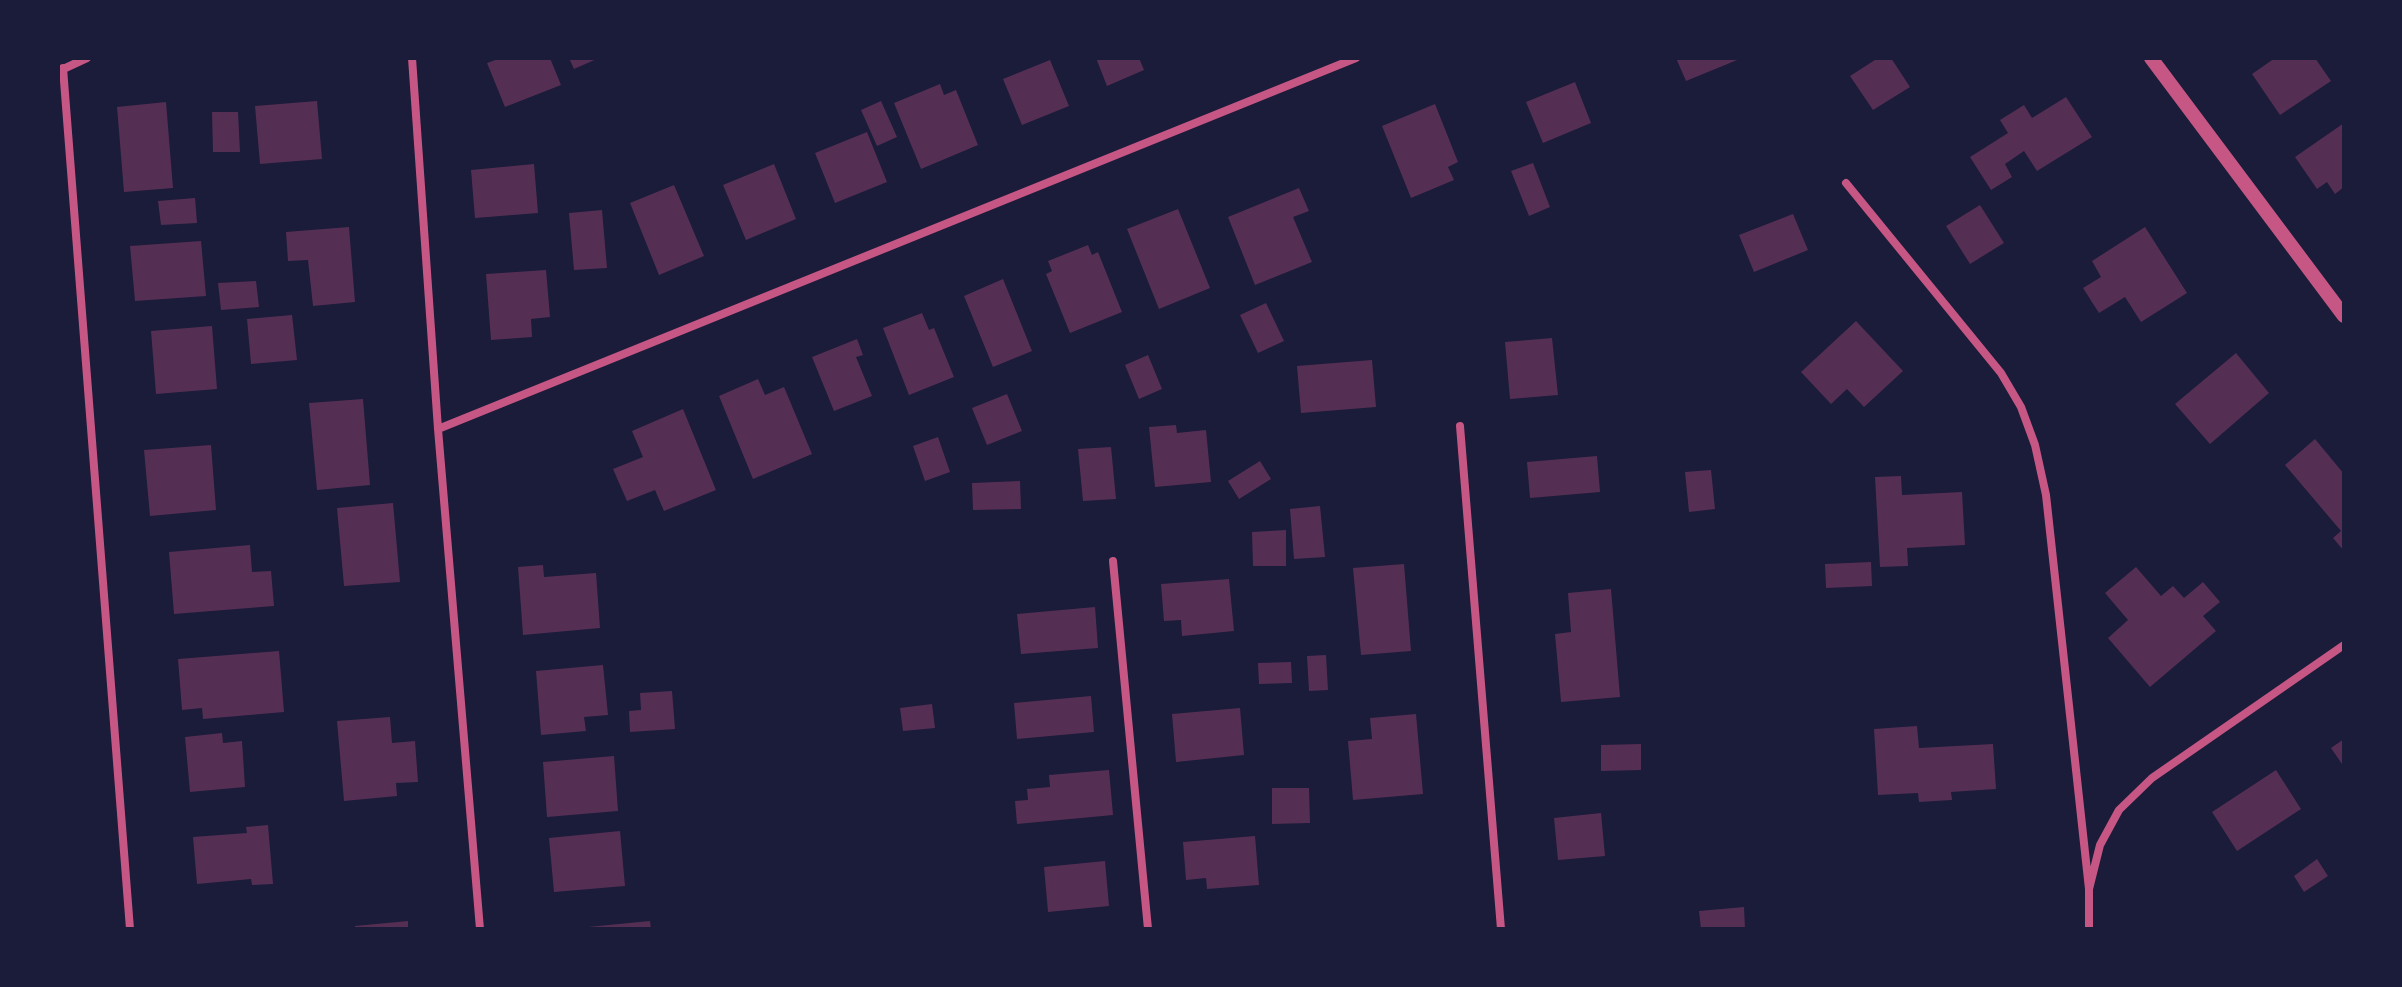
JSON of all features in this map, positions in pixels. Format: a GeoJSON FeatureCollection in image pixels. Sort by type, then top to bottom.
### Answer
{"type":"FeatureCollection","features":[{"type":"Feature","properties":{"kind":"street"},"geometry":{"type":"LineString","coordinates":[[87,58],[61,70],[130,929]]}},
{"type":"Feature","properties":{"kind":"street"},"geometry":{"type":"LineString","coordinates":[[412,58],[438,429],[480,929]]}},
{"type":"Feature","properties":{"kind":"street"},"geometry":{"type":"LineString","coordinates":[[438,429],[1356,58]]}},
{"type":"Feature","properties":{"kind":"street"},"geometry":{"type":"LineString","coordinates":[[2151,58],[2344,316]]}},
{"type":"Feature","properties":{"kind":"street"},"geometry":{"type":"LineString","coordinates":[[1846,183],[2001,373],[2021,407],[2035,445],[2046,495],[2089,889],[2089,929]]}},
{"type":"Feature","properties":{"kind":"street"},"geometry":{"type":"LineString","coordinates":[[1460,426],[1501,929]]}},
{"type":"Feature","properties":{"kind":"street"},"geometry":{"type":"LineString","coordinates":[[1113,561],[1148,929]]}},
{"type":"Feature","properties":{"kind":"street"},"geometry":{"type":"LineString","coordinates":[[2089,889],[2100,845],[2119,810],[2152,778],[2344,645]]}},
{"type":"Feature","properties":{"kind":"building"},"geometry":{"type":"Polygon","coordinates":[[[501,58],[550,58],[561,85],[505,107],[487,63],[501,58]]]}},
{"type":"Feature","properties":{"kind":"building"},"geometry":{"type":"Polygon","coordinates":[[[569,58],[599,58],[574,69],[569,58]]]}},
{"type":"Feature","properties":{"kind":"building"},"geometry":{"type":"Polygon","coordinates":[[[1096,58],[1139,58],[1144,70],[1107,86],[1096,58]]]}},
{"type":"Feature","properties":{"kind":"building"},"geometry":{"type":"Polygon","coordinates":[[[1676,58],[1742,58],[1686,81],[1676,58]]]}},
{"type":"Feature","properties":{"kind":"building"},"geometry":{"type":"Polygon","coordinates":[[[1878,58],[1891,58],[1910,87],[1873,110],[1850,76],[1878,58]]]}},
{"type":"Feature","properties":{"kind":"building"},"geometry":{"type":"Polygon","coordinates":[[[2275,58],[2315,58],[2331,81],[2280,115],[2252,74],[2275,58]]]}},
{"type":"Feature","properties":{"kind":"building"},"geometry":{"type":"Polygon","coordinates":[[[1050,60],[1069,106],[1022,125],[1003,79],[1050,60]]]}},
{"type":"Feature","properties":{"kind":"building"},"geometry":{"type":"Polygon","coordinates":[[[1575,82],[1591,123],[1543,143],[1526,102],[1575,82]]]}},
{"type":"Feature","properties":{"kind":"building"},"geometry":{"type":"Polygon","coordinates":[[[940,84],[944,95],[956,90],[978,145],[921,169],[894,103],[940,84]]]}},
{"type":"Feature","properties":{"kind":"building"},"geometry":{"type":"Polygon","coordinates":[[[2066,97],[2092,137],[2037,171],[2024,151],[2005,164],[2012,177],[1991,190],[1970,157],[2008,133],[2000,120],[2024,105],[2032,118],[2066,97]]]}},
{"type":"Feature","properties":{"kind":"building"},"geometry":{"type":"Polygon","coordinates":[[[317,101],[322,159],[260,164],[255,106],[317,101]]]}},
{"type":"Feature","properties":{"kind":"building"},"geometry":{"type":"Polygon","coordinates":[[[881,101],[897,137],[877,146],[861,110],[881,101]]]}},
{"type":"Feature","properties":{"kind":"building"},"geometry":{"type":"Polygon","coordinates":[[[166,102],[173,188],[124,192],[117,107],[166,102]]]}},
{"type":"Feature","properties":{"kind":"building"},"geometry":{"type":"Polygon","coordinates":[[[1435,104],[1458,162],[1448,167],[1454,180],[1411,198],[1382,126],[1435,104]]]}},
{"type":"Feature","properties":{"kind":"building"},"geometry":{"type":"Polygon","coordinates":[[[212,112],[238,112],[240,152],[213,152],[212,112]]]}},
{"type":"Feature","properties":{"kind":"building"},"geometry":{"type":"Polygon","coordinates":[[[2344,123],[2344,187],[2335,194],[2327,182],[2317,189],[2295,157],[2344,123]]]}},
{"type":"Feature","properties":{"kind":"building"},"geometry":{"type":"Polygon","coordinates":[[[867,132],[887,182],[835,203],[815,153],[867,132]]]}},
{"type":"Feature","properties":{"kind":"building"},"geometry":{"type":"Polygon","coordinates":[[[1533,163],[1550,207],[1529,216],[1511,171],[1533,163]]]}},
{"type":"Feature","properties":{"kind":"building"},"geometry":{"type":"Polygon","coordinates":[[[534,164],[538,213],[475,218],[471,170],[534,164]]]}},
{"type":"Feature","properties":{"kind":"building"},"geometry":{"type":"Polygon","coordinates":[[[774,164],[796,219],[746,240],[723,185],[774,164]]]}},
{"type":"Feature","properties":{"kind":"building"},"geometry":{"type":"Polygon","coordinates":[[[674,185],[704,256],[659,275],[630,203],[674,185]]]}},
{"type":"Feature","properties":{"kind":"building"},"geometry":{"type":"Polygon","coordinates":[[[1299,188],[1309,211],[1293,217],[1312,262],[1255,285],[1228,217],[1299,188]]]}},
{"type":"Feature","properties":{"kind":"building"},"geometry":{"type":"Polygon","coordinates":[[[195,198],[197,223],[161,225],[158,201],[195,198]]]}},
{"type":"Feature","properties":{"kind":"building"},"geometry":{"type":"Polygon","coordinates":[[[1980,205],[2004,243],[1970,264],[1946,226],[1980,205]]]}},
{"type":"Feature","properties":{"kind":"building"},"geometry":{"type":"Polygon","coordinates":[[[1178,209],[1210,288],[1159,309],[1127,229],[1178,209]]]}},
{"type":"Feature","properties":{"kind":"building"},"geometry":{"type":"Polygon","coordinates":[[[602,210],[607,268],[574,270],[569,213],[602,210]]]}},
{"type":"Feature","properties":{"kind":"building"},"geometry":{"type":"Polygon","coordinates":[[[1793,214],[1808,250],[1754,272],[1739,235],[1793,214]]]}},
{"type":"Feature","properties":{"kind":"building"},"geometry":{"type":"Polygon","coordinates":[[[349,227],[355,302],[313,306],[308,260],[288,261],[286,232],[349,227]]]}},
{"type":"Feature","properties":{"kind":"building"},"geometry":{"type":"Polygon","coordinates":[[[2145,227],[2187,293],[2141,322],[2125,297],[2099,313],[2083,288],[2101,277],[2092,261],[2145,227]]]}},
{"type":"Feature","properties":{"kind":"building"},"geometry":{"type":"Polygon","coordinates":[[[201,241],[206,296],[135,301],[130,246],[201,241]]]}},
{"type":"Feature","properties":{"kind":"building"},"geometry":{"type":"Polygon","coordinates":[[[1088,245],[1092,255],[1098,252],[1122,312],[1070,333],[1046,274],[1052,271],[1048,261],[1088,245]]]}},
{"type":"Feature","properties":{"kind":"building"},"geometry":{"type":"Polygon","coordinates":[[[546,270],[550,317],[531,319],[532,337],[491,340],[486,274],[546,270]]]}},
{"type":"Feature","properties":{"kind":"building"},"geometry":{"type":"Polygon","coordinates":[[[1003,279],[1032,351],[993,367],[964,296],[1003,279]]]}},
{"type":"Feature","properties":{"kind":"building"},"geometry":{"type":"Polygon","coordinates":[[[256,281],[259,307],[221,310],[218,283],[256,281]]]}},
{"type":"Feature","properties":{"kind":"building"},"geometry":{"type":"Polygon","coordinates":[[[1266,303],[1284,341],[1258,353],[1240,315],[1266,303]]]}},
{"type":"Feature","properties":{"kind":"building"},"geometry":{"type":"Polygon","coordinates":[[[922,313],[929,330],[934,328],[954,377],[909,395],[883,328],[922,313]]]}},
{"type":"Feature","properties":{"kind":"building"},"geometry":{"type":"Polygon","coordinates":[[[292,315],[297,360],[251,364],[247,319],[292,315]]]}},
{"type":"Feature","properties":{"kind":"building"},"geometry":{"type":"Polygon","coordinates":[[[1856,321],[1903,371],[1864,407],[1847,389],[1831,404],[1801,372],[1856,321]]]}},
{"type":"Feature","properties":{"kind":"building"},"geometry":{"type":"Polygon","coordinates":[[[212,326],[217,389],[156,394],[151,331],[212,326]]]}},
{"type":"Feature","properties":{"kind":"building"},"geometry":{"type":"Polygon","coordinates":[[[1552,338],[1558,395],[1510,399],[1505,342],[1552,338]]]}},
{"type":"Feature","properties":{"kind":"building"},"geometry":{"type":"Polygon","coordinates":[[[857,339],[863,355],[856,357],[872,396],[834,411],[812,357],[857,339]]]}},
{"type":"Feature","properties":{"kind":"building"},"geometry":{"type":"Polygon","coordinates":[[[2236,353],[2269,393],[2210,444],[2175,404],[2236,353]]]}},
{"type":"Feature","properties":{"kind":"building"},"geometry":{"type":"Polygon","coordinates":[[[1148,355],[1162,389],[1139,399],[1125,365],[1148,355]]]}},
{"type":"Feature","properties":{"kind":"building"},"geometry":{"type":"Polygon","coordinates":[[[1372,360],[1376,407],[1301,413],[1297,366],[1372,360]]]}},
{"type":"Feature","properties":{"kind":"building"},"geometry":{"type":"Polygon","coordinates":[[[758,379],[765,395],[784,387],[812,454],[753,479],[719,396],[758,379]]]}},
{"type":"Feature","properties":{"kind":"building"},"geometry":{"type":"Polygon","coordinates":[[[1007,394],[1022,431],[987,445],[972,408],[1007,394]]]}},
{"type":"Feature","properties":{"kind":"building"},"geometry":{"type":"Polygon","coordinates":[[[363,399],[370,485],[317,490],[309,403],[363,399]]]}},
{"type":"Feature","properties":{"kind":"building"},"geometry":{"type":"Polygon","coordinates":[[[683,409],[716,490],[664,511],[655,490],[627,501],[613,469],[643,457],[632,431],[683,409]]]}},
{"type":"Feature","properties":{"kind":"building"},"geometry":{"type":"Polygon","coordinates":[[[1176,425],[1177,433],[1206,430],[1211,482],[1155,487],[1149,427],[1176,425]]]}},
{"type":"Feature","properties":{"kind":"building"},"geometry":{"type":"Polygon","coordinates":[[[938,437],[950,472],[925,481],[913,446],[938,437]]]}},
{"type":"Feature","properties":{"kind":"building"},"geometry":{"type":"Polygon","coordinates":[[[2315,439],[2344,474],[2344,551],[2333,538],[2341,531],[2285,465],[2315,439]]]}},
{"type":"Feature","properties":{"kind":"building"},"geometry":{"type":"Polygon","coordinates":[[[211,445],[216,510],[150,516],[144,450],[211,445]]]}},
{"type":"Feature","properties":{"kind":"building"},"geometry":{"type":"Polygon","coordinates":[[[1111,447],[1116,499],[1083,501],[1078,449],[1111,447]]]}},
{"type":"Feature","properties":{"kind":"building"},"geometry":{"type":"Polygon","coordinates":[[[1597,456],[1600,492],[1530,498],[1527,462],[1597,456]]]}},
{"type":"Feature","properties":{"kind":"building"},"geometry":{"type":"Polygon","coordinates":[[[1260,461],[1271,479],[1239,499],[1228,481],[1260,461]]]}},
{"type":"Feature","properties":{"kind":"building"},"geometry":{"type":"Polygon","coordinates":[[[1711,470],[1715,509],[1689,512],[1685,472],[1711,470]]]}},
{"type":"Feature","properties":{"kind":"building"},"geometry":{"type":"Polygon","coordinates":[[[1901,476],[1902,495],[1962,492],[1965,545],[1907,548],[1908,566],[1880,567],[1875,477],[1901,476]]]}},
{"type":"Feature","properties":{"kind":"building"},"geometry":{"type":"Polygon","coordinates":[[[1020,481],[1021,509],[973,510],[972,483],[1020,481]]]}},
{"type":"Feature","properties":{"kind":"building"},"geometry":{"type":"Polygon","coordinates":[[[393,503],[400,582],[344,586],[337,508],[393,503]]]}},
{"type":"Feature","properties":{"kind":"building"},"geometry":{"type":"Polygon","coordinates":[[[1320,506],[1325,557],[1294,559],[1290,509],[1320,506]]]}},
{"type":"Feature","properties":{"kind":"building"},"geometry":{"type":"Polygon","coordinates":[[[1286,530],[1286,566],[1253,566],[1252,532],[1286,530]]]}},
{"type":"Feature","properties":{"kind":"building"},"geometry":{"type":"Polygon","coordinates":[[[250,545],[252,572],[271,571],[274,606],[174,614],[169,552],[250,545]]]}},
{"type":"Feature","properties":{"kind":"building"},"geometry":{"type":"Polygon","coordinates":[[[1871,562],[1872,586],[1826,588],[1825,564],[1871,562]]]}},
{"type":"Feature","properties":{"kind":"building"},"geometry":{"type":"Polygon","coordinates":[[[1404,564],[1411,651],[1361,655],[1353,568],[1404,564]]]}},
{"type":"Feature","properties":{"kind":"building"},"geometry":{"type":"Polygon","coordinates":[[[543,565],[544,577],[596,573],[600,628],[523,635],[518,567],[543,565]]]}},
{"type":"Feature","properties":{"kind":"building"},"geometry":{"type":"Polygon","coordinates":[[[2136,567],[2161,596],[2173,586],[2184,598],[2203,582],[2220,602],[2203,616],[2216,631],[2150,687],[2108,638],[2128,620],[2105,593],[2136,567]]]}},
{"type":"Feature","properties":{"kind":"building"},"geometry":{"type":"Polygon","coordinates":[[[1229,579],[1234,631],[1182,636],[1181,620],[1164,621],[1161,584],[1229,579]]]}},
{"type":"Feature","properties":{"kind":"building"},"geometry":{"type":"Polygon","coordinates":[[[1611,589],[1620,697],[1561,702],[1555,634],[1571,632],[1568,593],[1611,589]]]}},
{"type":"Feature","properties":{"kind":"building"},"geometry":{"type":"Polygon","coordinates":[[[1095,607],[1098,648],[1021,654],[1017,614],[1095,607]]]}},
{"type":"Feature","properties":{"kind":"building"},"geometry":{"type":"Polygon","coordinates":[[[279,651],[284,712],[203,719],[202,708],[182,710],[178,659],[279,651]]]}},
{"type":"Feature","properties":{"kind":"building"},"geometry":{"type":"Polygon","coordinates":[[[1326,655],[1328,690],[1309,691],[1307,656],[1326,655]]]}},
{"type":"Feature","properties":{"kind":"building"},"geometry":{"type":"Polygon","coordinates":[[[1291,662],[1292,683],[1259,684],[1258,663],[1291,662]]]}},
{"type":"Feature","properties":{"kind":"building"},"geometry":{"type":"Polygon","coordinates":[[[603,665],[608,715],[584,717],[586,731],[541,735],[536,671],[603,665]]]}},
{"type":"Feature","properties":{"kind":"building"},"geometry":{"type":"Polygon","coordinates":[[[672,691],[675,729],[630,732],[629,711],[641,710],[640,693],[672,691]]]}},
{"type":"Feature","properties":{"kind":"building"},"geometry":{"type":"Polygon","coordinates":[[[1091,696],[1094,732],[1017,739],[1014,703],[1091,696]]]}},
{"type":"Feature","properties":{"kind":"building"},"geometry":{"type":"Polygon","coordinates":[[[932,704],[935,728],[903,731],[900,708],[932,704]]]}},
{"type":"Feature","properties":{"kind":"building"},"geometry":{"type":"Polygon","coordinates":[[[1240,708],[1244,755],[1176,762],[1172,714],[1240,708]]]}},
{"type":"Feature","properties":{"kind":"building"},"geometry":{"type":"Polygon","coordinates":[[[1416,714],[1423,794],[1353,800],[1348,741],[1372,739],[1370,718],[1416,714]]]}},
{"type":"Feature","properties":{"kind":"building"},"geometry":{"type":"Polygon","coordinates":[[[390,717],[392,743],[415,741],[418,782],[396,783],[397,796],[344,801],[337,721],[390,717]]]}},
{"type":"Feature","properties":{"kind":"building"},"geometry":{"type":"Polygon","coordinates":[[[1917,726],[1919,748],[1993,744],[1996,789],[1951,792],[1952,800],[1919,802],[1918,793],[1878,795],[1874,729],[1917,726]]]}},
{"type":"Feature","properties":{"kind":"building"},"geometry":{"type":"Polygon","coordinates":[[[222,733],[223,743],[242,741],[245,787],[190,792],[185,737],[222,733]]]}},
{"type":"Feature","properties":{"kind":"building"},"geometry":{"type":"Polygon","coordinates":[[[2344,739],[2344,767],[2331,748],[2344,739]]]}},
{"type":"Feature","properties":{"kind":"building"},"geometry":{"type":"Polygon","coordinates":[[[1641,744],[1641,770],[1601,771],[1601,745],[1641,744]]]}},
{"type":"Feature","properties":{"kind":"building"},"geometry":{"type":"Polygon","coordinates":[[[614,756],[618,811],[547,817],[543,762],[614,756]]]}},
{"type":"Feature","properties":{"kind":"building"},"geometry":{"type":"Polygon","coordinates":[[[1109,770],[1113,815],[1017,824],[1015,801],[1028,800],[1027,789],[1050,787],[1049,775],[1109,770]]]}},
{"type":"Feature","properties":{"kind":"building"},"geometry":{"type":"Polygon","coordinates":[[[2276,770],[2301,809],[2237,851],[2212,812],[2276,770]]]}},
{"type":"Feature","properties":{"kind":"building"},"geometry":{"type":"Polygon","coordinates":[[[1272,788],[1309,788],[1310,823],[1272,824],[1272,788]]]}},
{"type":"Feature","properties":{"kind":"building"},"geometry":{"type":"Polygon","coordinates":[[[1601,813],[1605,856],[1558,860],[1554,818],[1601,813]]]}},
{"type":"Feature","properties":{"kind":"building"},"geometry":{"type":"Polygon","coordinates":[[[268,825],[273,884],[252,885],[251,879],[197,884],[193,837],[247,833],[246,827],[268,825]]]}},
{"type":"Feature","properties":{"kind":"building"},"geometry":{"type":"Polygon","coordinates":[[[620,831],[625,886],[554,892],[549,838],[620,831]]]}},
{"type":"Feature","properties":{"kind":"building"},"geometry":{"type":"Polygon","coordinates":[[[1255,836],[1259,885],[1207,889],[1206,878],[1186,880],[1183,842],[1255,836]]]}},
{"type":"Feature","properties":{"kind":"building"},"geometry":{"type":"Polygon","coordinates":[[[2317,859],[2328,876],[2304,892],[2294,876],[2317,859]]]}},
{"type":"Feature","properties":{"kind":"building"},"geometry":{"type":"Polygon","coordinates":[[[1105,861],[1109,906],[1048,912],[1044,867],[1105,861]]]}},
{"type":"Feature","properties":{"kind":"building"},"geometry":{"type":"Polygon","coordinates":[[[1744,907],[1745,929],[1701,929],[1699,911],[1744,907]]]}},
{"type":"Feature","properties":{"kind":"building"},"geometry":{"type":"Polygon","coordinates":[[[408,921],[408,929],[355,929],[355,926],[408,921]]]}},
{"type":"Feature","properties":{"kind":"building"},"geometry":{"type":"Polygon","coordinates":[[[650,921],[651,929],[588,927],[650,921]]]}}]}
